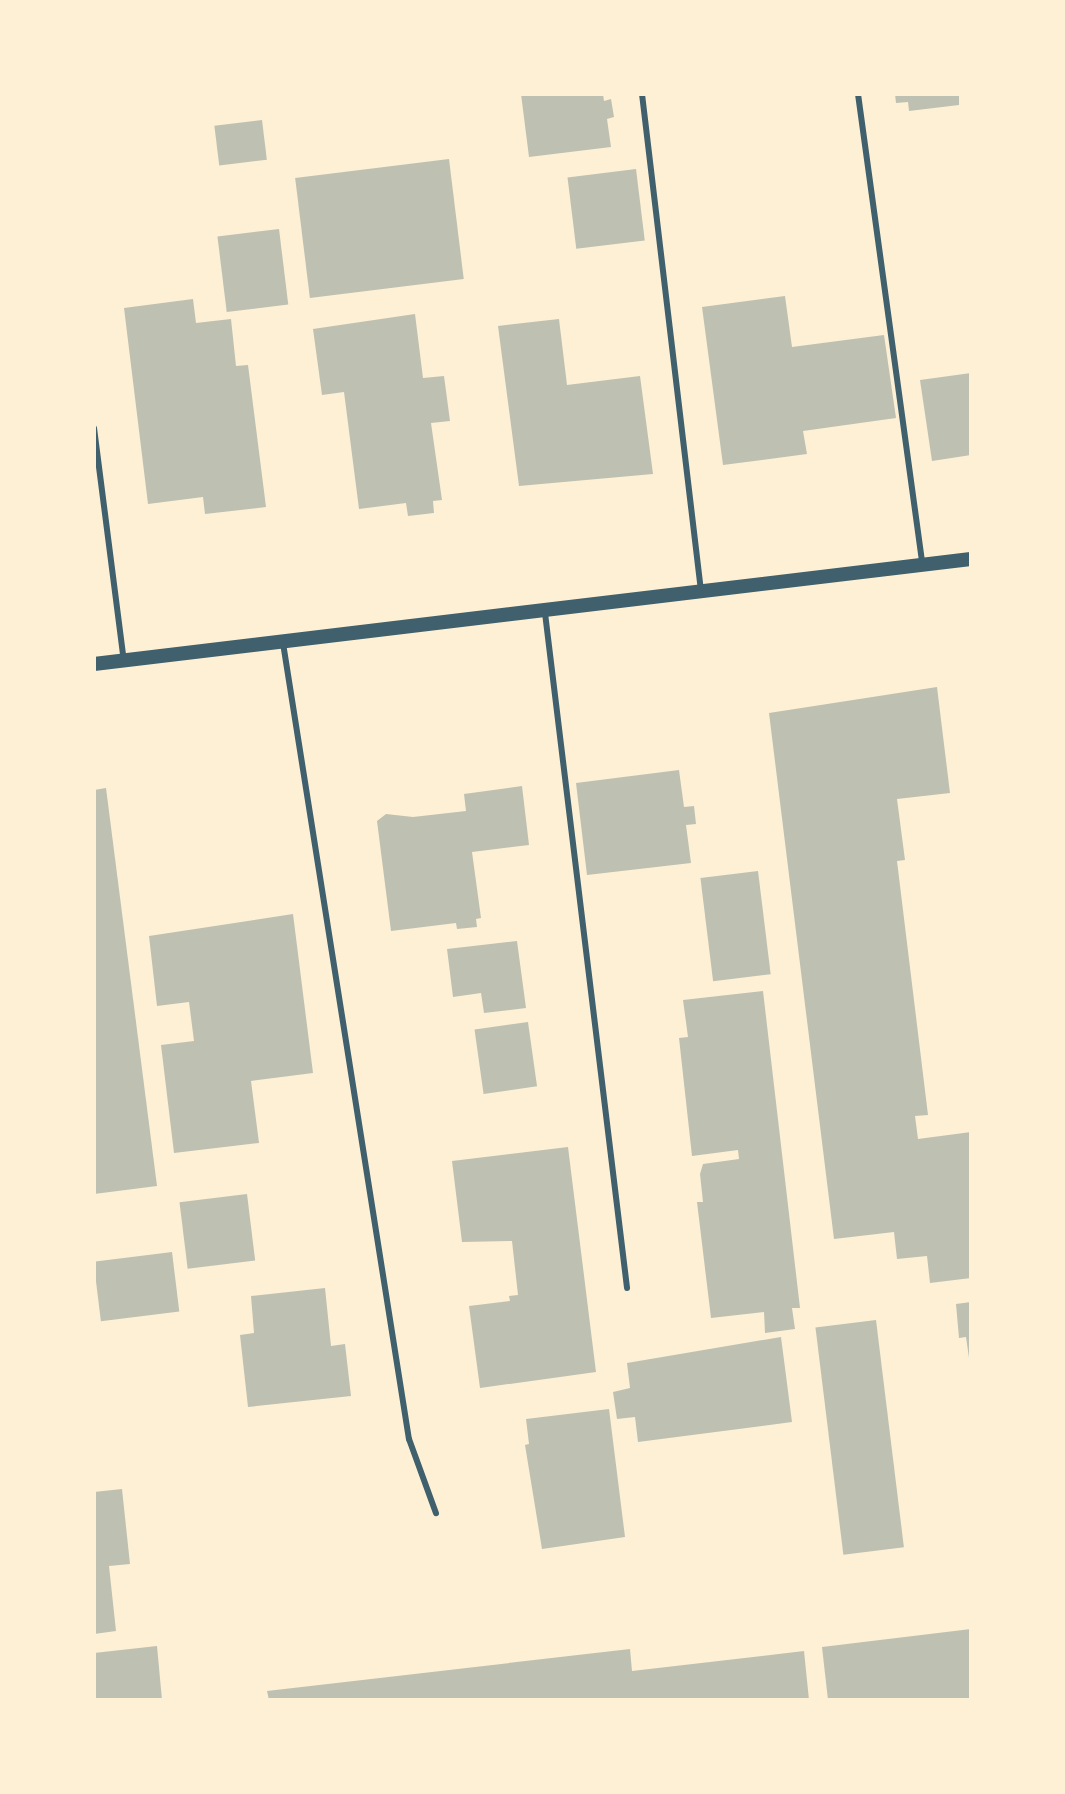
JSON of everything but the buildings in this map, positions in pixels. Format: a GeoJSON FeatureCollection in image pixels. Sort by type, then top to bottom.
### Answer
{"type":"FeatureCollection","features":[{"type":"Feature","properties":{"kind":"street"},"geometry":{"type":"LineString","coordinates":[[94,664],[545,613],[922,562],[971,559]]}},
{"type":"Feature","properties":{"kind":"lane"},"geometry":{"type":"LineString","coordinates":[[642,94],[702,594]]}},
{"type":"Feature","properties":{"kind":"lane"},"geometry":{"type":"LineString","coordinates":[[858,94],[922,562]]}},
{"type":"Feature","properties":{"kind":"lane"},"geometry":{"type":"LineString","coordinates":[[94,428],[124,661]]}},
{"type":"Feature","properties":{"kind":"lane"},"geometry":{"type":"LineString","coordinates":[[545,613],[627,1288]]}},
{"type":"Feature","properties":{"kind":"lane"},"geometry":{"type":"LineString","coordinates":[[283,643],[409,1439],[436,1513]]}}]}
